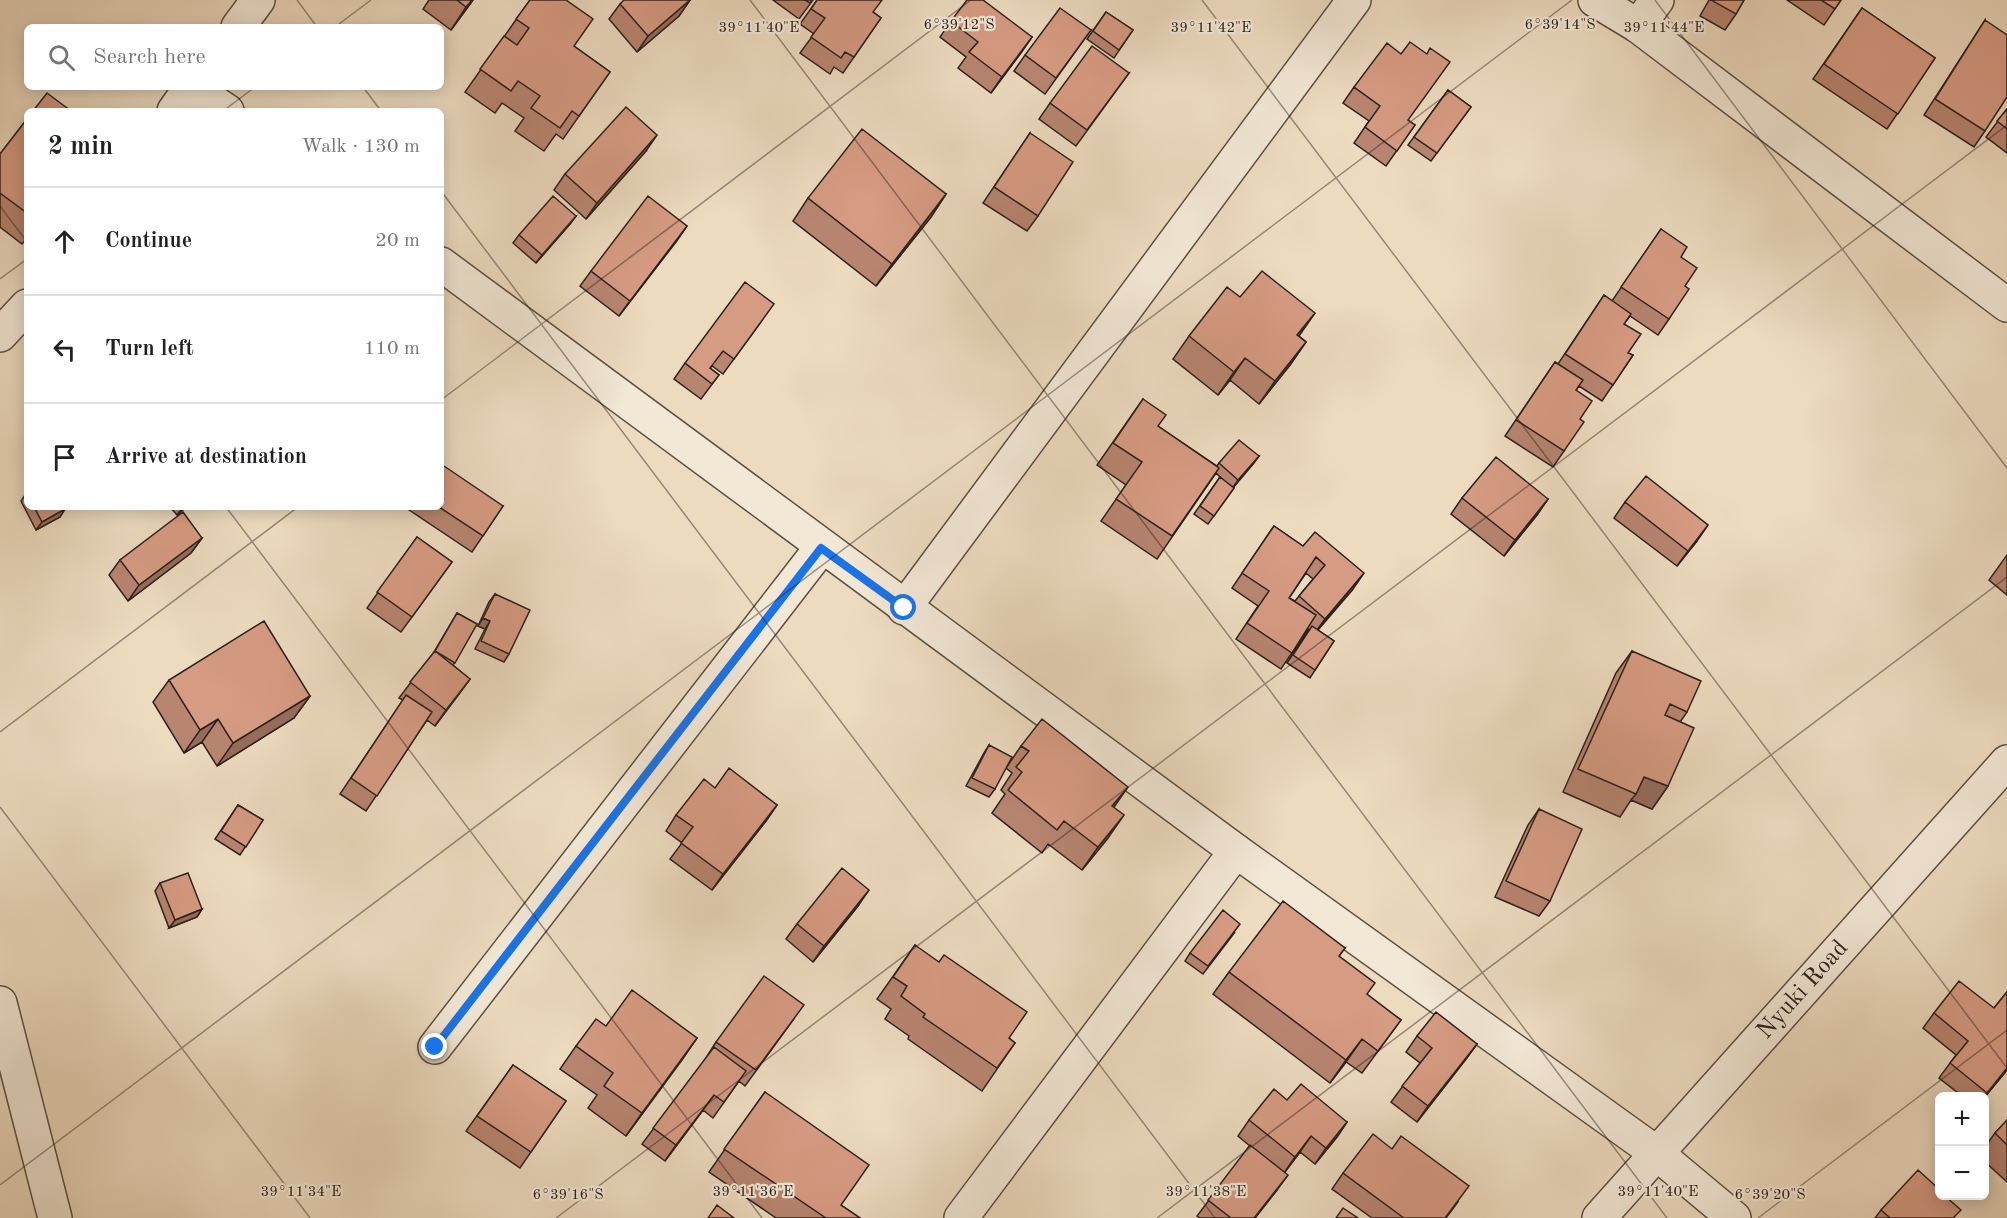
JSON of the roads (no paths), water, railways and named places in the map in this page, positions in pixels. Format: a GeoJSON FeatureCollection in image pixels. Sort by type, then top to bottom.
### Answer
{"type":"FeatureCollection","features":[{"type":"Feature","properties":{"kind":"street"},"geometry":{"type":"LineString","coordinates":[[240,24],[258,0]]}},
{"type":"Feature","properties":{"kind":"street"},"geometry":{"type":"LineString","coordinates":[[904,608],[1353,0]]}},
{"type":"Feature","properties":{"kind":"street"},"geometry":{"type":"LineString","coordinates":[[1595,0],[1638,26],[2007,305]]}},
{"type":"Feature","properties":{"kind":"street"},"geometry":{"type":"LineString","coordinates":[[1638,26],[1658,0]]}},
{"type":"Feature","properties":{"kind":"street"},"geometry":{"type":"LineString","coordinates":[[176,108],[189,90]]}},
{"type":"Feature","properties":{"kind":"street"},"geometry":{"type":"LineString","coordinates":[[196,90],[222,108]]}},
{"type":"Feature","properties":{"kind":"street"},"geometry":{"type":"LineString","coordinates":[[444,266],[821,548],[1236,851],[1655,1152],[1734,1218]]}},
{"type":"Feature","properties":{"kind":"street"},"geometry":{"type":"LineString","coordinates":[[0,334],[24,309]]}},
{"type":"Feature","properties":{"kind":"street"},"geometry":{"type":"LineString","coordinates":[[435,1047],[821,548]]}},
{"type":"Feature","properties":{"kind":"street","name":"Nyuki Road"},"geometry":{"type":"LineString","coordinates":[[1599,1218],[1655,1152],[2007,762]]}},
{"type":"Feature","properties":{"kind":"street"},"geometry":{"type":"LineString","coordinates":[[961,1218],[1236,851]]}},
{"type":"Feature","properties":{"kind":"street"},"geometry":{"type":"LineString","coordinates":[[0,1003],[56,1218]]}}]}
